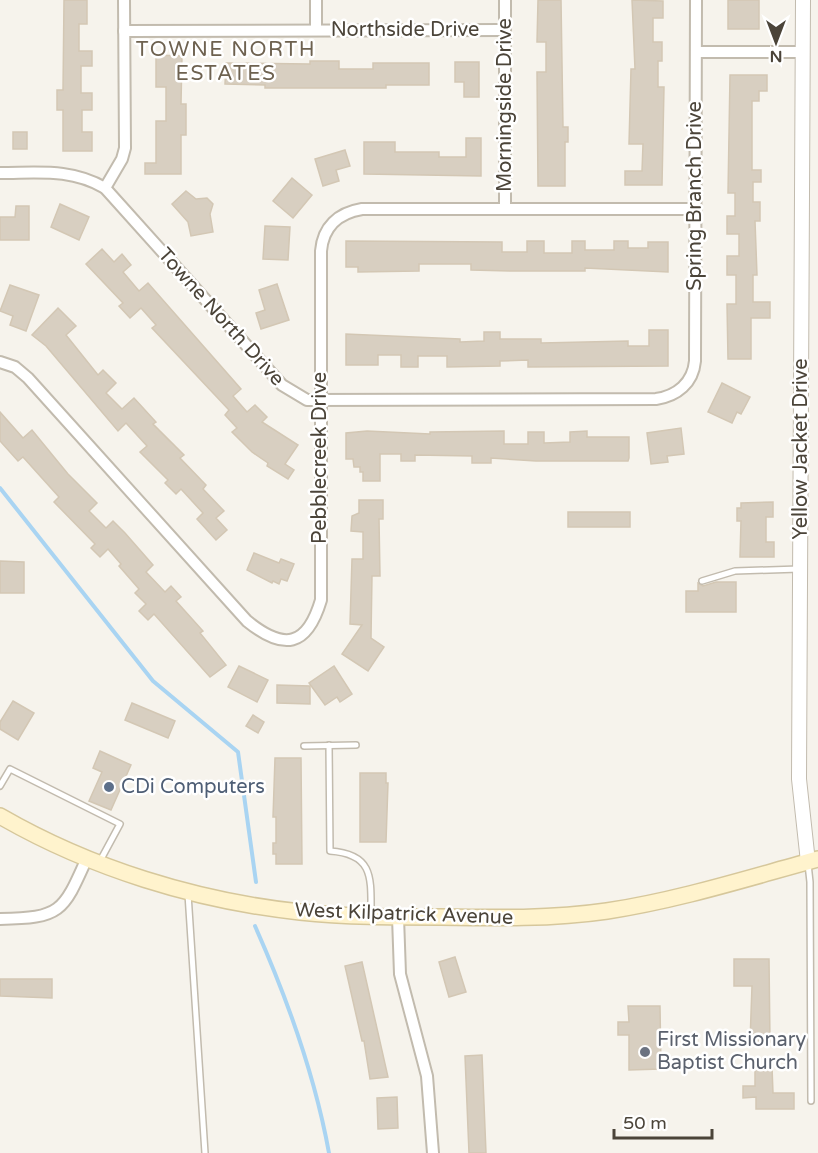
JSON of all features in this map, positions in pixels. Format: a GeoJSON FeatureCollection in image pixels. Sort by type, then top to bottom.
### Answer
{"type":"FeatureCollection","features":[{"type":"Feature","properties":{"kind":"main road","name":"West Kilpatrick Avenue"},"geometry":{"type":"LineString","coordinates":[[0,816],[93,860],[188,891],[280,910],[371,916],[521,917],[605,911],[704,891],[813,861]]}},
{"type":"Feature","properties":{"kind":"street"},"geometry":{"type":"LineString","coordinates":[[105,188],[117,170],[125,148],[124,0]]}},
{"type":"Feature","properties":{"kind":"street"},"geometry":{"type":"LineString","coordinates":[[316,0],[316,29]]}},
{"type":"Feature","properties":{"kind":"street","name":"Morningside Drive"},"geometry":{"type":"LineString","coordinates":[[505,0],[506,209]]}},
{"type":"Feature","properties":{"kind":"street","name":"Spring Branch Drive"},"geometry":{"type":"LineString","coordinates":[[681,388],[694,371],[695,361],[696,0]]}},
{"type":"Feature","properties":{"kind":"street","name":"Yellow Jacket Drive"},"geometry":{"type":"LineString","coordinates":[[803,0],[799,779],[813,861]]}},
{"type":"Feature","properties":{"kind":"street","name":"Northside Drive"},"geometry":{"type":"LineString","coordinates":[[124,31],[505,30]]}},
{"type":"Feature","properties":{"kind":"street"},"geometry":{"type":"LineString","coordinates":[[696,52],[802,52]]}},
{"type":"Feature","properties":{"kind":"street","name":"Towne North Drive"},"geometry":{"type":"LineString","coordinates":[[0,173],[71,174],[85,177],[105,188],[287,390],[307,400],[656,399],[671,397],[681,388]]}},
{"type":"Feature","properties":{"kind":"street","name":"Pebblecreek Drive"},"geometry":{"type":"LineString","coordinates":[[0,362],[15,367],[28,378],[247,621],[265,636],[280,639],[298,638],[309,631],[321,600],[321,251],[322,238],[329,226],[350,211],[362,209],[695,209]]}},
{"type":"Feature","properties":{"kind":"street"},"geometry":{"type":"LineString","coordinates":[[0,919],[32,919],[55,912],[93,860]]}},
{"type":"Feature","properties":{"kind":"street"},"geometry":{"type":"LineString","coordinates":[[398,917],[400,974],[427,1076],[433,1153]]}},
{"type":"Feature","properties":{"kind":"lane"},"geometry":{"type":"LineString","coordinates":[[702,581],[735,572],[800,569]]}},
{"type":"Feature","properties":{"kind":"lane"},"geometry":{"type":"LineString","coordinates":[[304,746],[356,745]]}},
{"type":"Feature","properties":{"kind":"lane"},"geometry":{"type":"LineString","coordinates":[[329,746],[330,851],[354,856],[363,862],[369,872],[371,916]]}},
{"type":"Feature","properties":{"kind":"lane"},"geometry":{"type":"LineString","coordinates":[[0,786],[10,769],[120,824],[93,860]]}},
{"type":"Feature","properties":{"kind":"lane"},"geometry":{"type":"LineString","coordinates":[[811,1101],[810,882],[813,861]]}},
{"type":"Feature","properties":{"kind":"lane"},"geometry":{"type":"LineString","coordinates":[[188,891],[205,1153]]}},
{"type":"Feature","properties":{"kind":"building"},"geometry":{"type":"Polygon","coordinates":[[[64,0],[87,0],[87,24],[79,24],[79,51],[92,51],[92,66],[81,66],[81,93],[92,93],[92,110],[82,110],[82,132],[92,132],[92,151],[63,151],[63,110],[57,110],[57,90],[63,90],[64,0]]]}},
{"type":"Feature","properties":{"kind":"building"},"geometry":{"type":"Polygon","coordinates":[[[538,0],[561,0],[563,127],[568,127],[568,142],[565,142],[565,186],[538,186],[537,72],[546,72],[546,42],[537,42],[538,0]]]}},
{"type":"Feature","properties":{"kind":"building"},"geometry":{"type":"Polygon","coordinates":[[[632,0],[663,1],[663,18],[653,18],[653,42],[662,42],[662,61],[658,61],[658,87],[664,87],[662,185],[625,185],[625,171],[642,171],[643,144],[629,144],[631,69],[635,69],[632,0]]]}},
{"type":"Feature","properties":{"kind":"building"},"geometry":{"type":"Polygon","coordinates":[[[728,0],[759,0],[759,29],[728,29],[728,0]]]}},
{"type":"Feature","properties":{"kind":"building"},"geometry":{"type":"Polygon","coordinates":[[[156,55],[182,56],[181,104],[186,104],[186,135],[181,135],[181,174],[145,174],[145,163],[156,163],[156,121],[166,121],[166,87],[156,87],[156,55]]]}},
{"type":"Feature","properties":{"kind":"building"},"geometry":{"type":"Polygon","coordinates":[[[310,61],[339,61],[339,69],[373,69],[373,63],[429,63],[429,85],[386,85],[386,88],[265,88],[265,85],[225,84],[226,63],[310,64],[310,61]]]}},
{"type":"Feature","properties":{"kind":"building"},"geometry":{"type":"Polygon","coordinates":[[[455,62],[479,62],[479,97],[464,97],[464,82],[455,82],[455,62]]]}},
{"type":"Feature","properties":{"kind":"building"},"geometry":{"type":"Polygon","coordinates":[[[730,75],[767,75],[767,91],[759,91],[759,101],[752,101],[752,170],[761,170],[761,182],[753,182],[753,202],[760,202],[760,221],[755,221],[757,275],[753,275],[753,302],[770,302],[770,318],[751,318],[751,359],[728,359],[727,304],[736,304],[736,275],[727,275],[727,256],[739,256],[739,234],[727,234],[727,216],[735,216],[735,193],[728,193],[730,75]]]}},
{"type":"Feature","properties":{"kind":"building"},"geometry":{"type":"Polygon","coordinates":[[[13,132],[27,132],[27,149],[13,149],[13,132]]]}},
{"type":"Feature","properties":{"kind":"building"},"geometry":{"type":"Polygon","coordinates":[[[466,138],[481,138],[481,176],[364,174],[364,142],[395,142],[395,152],[439,152],[439,157],[466,157],[466,138]]]}},
{"type":"Feature","properties":{"kind":"building"},"geometry":{"type":"Polygon","coordinates":[[[345,150],[350,166],[336,170],[339,181],[323,186],[315,159],[345,150]]]}},
{"type":"Feature","properties":{"kind":"building"},"geometry":{"type":"Polygon","coordinates":[[[292,178],[312,195],[293,218],[273,201],[292,178]]]}},
{"type":"Feature","properties":{"kind":"building"},"geometry":{"type":"Polygon","coordinates":[[[186,191],[196,199],[207,198],[213,204],[210,214],[213,232],[191,236],[188,222],[172,204],[186,191]]]}},
{"type":"Feature","properties":{"kind":"building"},"geometry":{"type":"Polygon","coordinates":[[[60,204],[89,217],[79,240],[51,227],[60,204]]]}},
{"type":"Feature","properties":{"kind":"building"},"geometry":{"type":"Polygon","coordinates":[[[16,206],[29,206],[29,240],[0,240],[0,217],[15,217],[16,206]]]}},
{"type":"Feature","properties":{"kind":"building"},"geometry":{"type":"Polygon","coordinates":[[[265,226],[290,227],[288,260],[263,259],[265,226]]]}},
{"type":"Feature","properties":{"kind":"building"},"geometry":{"type":"Polygon","coordinates":[[[346,241],[502,242],[502,252],[527,252],[527,241],[544,241],[544,253],[572,253],[572,241],[585,241],[585,250],[614,250],[614,241],[628,241],[628,248],[648,248],[648,242],[668,242],[668,272],[585,268],[585,271],[471,270],[471,264],[419,264],[419,271],[358,272],[358,267],[346,267],[346,241]]]}},
{"type":"Feature","properties":{"kind":"building"},"geometry":{"type":"Polygon","coordinates":[[[102,249],[114,262],[122,254],[131,265],[123,272],[139,291],[148,283],[241,389],[233,396],[247,412],[255,405],[267,417],[262,422],[298,445],[285,464],[294,470],[288,479],[267,466],[268,463],[252,452],[232,432],[237,428],[225,415],[229,410],[152,328],[156,325],[141,308],[130,318],[119,306],[123,303],[86,264],[102,249]]]}},
{"type":"Feature","properties":{"kind":"building"},"geometry":{"type":"Polygon","coordinates":[[[277,284],[289,320],[261,329],[256,313],[265,310],[259,290],[277,284]]]}},
{"type":"Feature","properties":{"kind":"building"},"geometry":{"type":"Polygon","coordinates":[[[10,285],[39,295],[26,331],[10,325],[13,316],[0,311],[10,285]]]}},
{"type":"Feature","properties":{"kind":"building"},"geometry":{"type":"Polygon","coordinates":[[[58,308],[76,326],[66,335],[98,375],[103,370],[116,383],[106,393],[122,409],[134,398],[156,422],[153,424],[184,455],[180,458],[206,485],[203,489],[224,511],[216,518],[227,530],[216,540],[197,519],[203,513],[181,489],[176,494],[165,483],[168,480],[140,452],[147,446],[126,423],[118,431],[46,346],[32,335],[58,308]]]}},
{"type":"Feature","properties":{"kind":"building"},"geometry":{"type":"Polygon","coordinates":[[[649,330],[668,330],[668,366],[528,367],[528,360],[500,361],[500,366],[447,367],[447,356],[418,356],[418,367],[401,367],[401,355],[378,355],[378,365],[346,365],[346,334],[460,339],[460,342],[484,341],[484,332],[500,332],[500,339],[541,339],[541,343],[628,341],[628,346],[649,346],[649,330]]]}},
{"type":"Feature","properties":{"kind":"building"},"geometry":{"type":"Polygon","coordinates":[[[722,383],[750,397],[741,414],[737,412],[732,423],[708,412],[722,383]]]}},
{"type":"Feature","properties":{"kind":"building"},"geometry":{"type":"Polygon","coordinates":[[[0,412],[23,438],[32,430],[68,474],[97,503],[89,511],[106,528],[113,521],[125,533],[153,565],[146,572],[165,592],[171,586],[181,597],[176,601],[203,631],[200,633],[226,665],[210,677],[154,614],[148,620],[139,611],[146,604],[135,593],[139,589],[119,566],[121,564],[108,549],[100,557],[91,548],[95,544],[54,502],[59,497],[23,457],[18,461],[0,441],[0,412]]]}},
{"type":"Feature","properties":{"kind":"building"},"geometry":{"type":"Polygon","coordinates":[[[681,428],[684,454],[667,456],[668,462],[651,464],[647,433],[681,428]]]}},
{"type":"Feature","properties":{"kind":"building"},"geometry":{"type":"Polygon","coordinates":[[[367,431],[430,434],[430,432],[504,431],[504,444],[528,444],[528,432],[544,432],[544,443],[570,442],[570,432],[587,431],[587,437],[629,437],[629,458],[628,461],[536,461],[491,458],[491,463],[472,463],[472,456],[415,455],[415,461],[401,461],[401,454],[380,454],[380,481],[363,481],[363,472],[360,472],[360,467],[354,467],[353,459],[346,459],[346,433],[367,431]]]}},
{"type":"Feature","properties":{"kind":"building"},"geometry":{"type":"Polygon","coordinates":[[[359,500],[383,500],[383,519],[379,519],[380,576],[372,576],[371,638],[384,647],[368,671],[342,654],[362,625],[350,624],[352,559],[363,559],[363,532],[351,531],[352,516],[359,513],[359,500]]]}},
{"type":"Feature","properties":{"kind":"building"},"geometry":{"type":"Polygon","coordinates":[[[773,502],[773,517],[766,517],[766,542],[774,542],[774,557],[740,557],[741,521],[737,521],[737,508],[741,508],[741,503],[773,502]]]}},
{"type":"Feature","properties":{"kind":"building"},"geometry":{"type":"Polygon","coordinates":[[[568,512],[630,512],[630,527],[568,527],[568,512]]]}},
{"type":"Feature","properties":{"kind":"building"},"geometry":{"type":"Polygon","coordinates":[[[254,553],[279,563],[281,559],[294,564],[287,581],[281,579],[279,584],[273,581],[272,583],[247,570],[254,553]]]}},
{"type":"Feature","properties":{"kind":"building"},"geometry":{"type":"Polygon","coordinates":[[[0,561],[24,562],[24,593],[0,593],[0,561]]]}},
{"type":"Feature","properties":{"kind":"building"},"geometry":{"type":"Polygon","coordinates":[[[716,582],[736,582],[736,612],[686,612],[686,591],[698,591],[698,583],[703,586],[716,582]]]}},
{"type":"Feature","properties":{"kind":"building"},"geometry":{"type":"Polygon","coordinates":[[[239,666],[268,680],[257,702],[228,687],[239,666]]]}},
{"type":"Feature","properties":{"kind":"building"},"geometry":{"type":"Polygon","coordinates":[[[334,666],[352,694],[340,702],[337,697],[325,705],[309,683],[334,666]]]}},
{"type":"Feature","properties":{"kind":"building"},"geometry":{"type":"Polygon","coordinates":[[[277,685],[310,686],[310,704],[277,703],[277,685]]]}},
{"type":"Feature","properties":{"kind":"building"},"geometry":{"type":"Polygon","coordinates":[[[13,701],[34,713],[18,740],[0,729],[0,722],[13,701]]]}},
{"type":"Feature","properties":{"kind":"building"},"geometry":{"type":"Polygon","coordinates":[[[132,703],[175,721],[168,738],[125,720],[132,703]]]}},
{"type":"Feature","properties":{"kind":"building"},"geometry":{"type":"Polygon","coordinates":[[[253,715],[264,722],[258,733],[246,726],[253,715]]]}},
{"type":"Feature","properties":{"kind":"building","name":"CDi Computers"},"geometry":{"type":"Polygon","coordinates":[[[100,751],[131,765],[111,810],[89,801],[102,772],[93,768],[100,751]]]}},
{"type":"Feature","properties":{"kind":"building"},"geometry":{"type":"Polygon","coordinates":[[[275,758],[301,758],[302,864],[276,864],[276,854],[273,854],[273,843],[276,843],[276,817],[273,817],[275,758]]]}},
{"type":"Feature","properties":{"kind":"building"},"geometry":{"type":"Polygon","coordinates":[[[360,773],[386,773],[386,783],[388,783],[386,842],[360,842],[360,773]]]}},
{"type":"Feature","properties":{"kind":"building"},"geometry":{"type":"Polygon","coordinates":[[[455,957],[466,992],[449,997],[439,962],[455,957]]]}},
{"type":"Feature","properties":{"kind":"building"},"geometry":{"type":"Polygon","coordinates":[[[734,959],[769,959],[770,1042],[750,1042],[752,986],[734,986],[734,959]]]}},
{"type":"Feature","properties":{"kind":"building"},"geometry":{"type":"Polygon","coordinates":[[[362,962],[388,1077],[370,1079],[364,1041],[362,1041],[345,966],[362,962]]]}},
{"type":"Feature","properties":{"kind":"building"},"geometry":{"type":"Polygon","coordinates":[[[0,979],[52,979],[52,998],[0,996],[0,979]]]}},
{"type":"Feature","properties":{"kind":"building","name":"First Missionary Baptist Church"},"geometry":{"type":"Polygon","coordinates":[[[628,1006],[660,1006],[661,1069],[629,1070],[629,1035],[618,1035],[618,1022],[629,1022],[628,1006]]]}},
{"type":"Feature","properties":{"kind":"building"},"geometry":{"type":"Polygon","coordinates":[[[482,1055],[486,1153],[469,1153],[465,1056],[482,1055]]]}},
{"type":"Feature","properties":{"kind":"building"},"geometry":{"type":"Polygon","coordinates":[[[772,1067],[773,1093],[794,1093],[794,1109],[756,1109],[756,1097],[743,1098],[743,1086],[755,1086],[755,1068],[772,1067]]]}},
{"type":"Feature","properties":{"kind":"building"},"geometry":{"type":"Polygon","coordinates":[[[397,1097],[398,1128],[378,1129],[377,1098],[397,1097]]]}},
{"type":"Feature","properties":{"kind":"waterway"},"geometry":{"type":"LineString","coordinates":[[0,488],[153,681],[238,752],[256,882]]}},
{"type":"Feature","properties":{"kind":"waterway"},"geometry":{"type":"LineString","coordinates":[[255,926],[299,1038],[316,1095],[329,1153]]}},
{"type":"Feature","properties":{"kind":"place","name":"CDi Computers"},"geometry":{"type":"Point","coordinates":[109,787]}},
{"type":"Feature","properties":{"kind":"place","name":"First Missionary Baptist Church"},"geometry":{"type":"Point","coordinates":[645,1052]}},
{"type":"Feature","properties":{"kind":"district","name":"TOWNE NORTH ESTATES"},"geometry":{"type":"Point","coordinates":[226,61]}}]}
